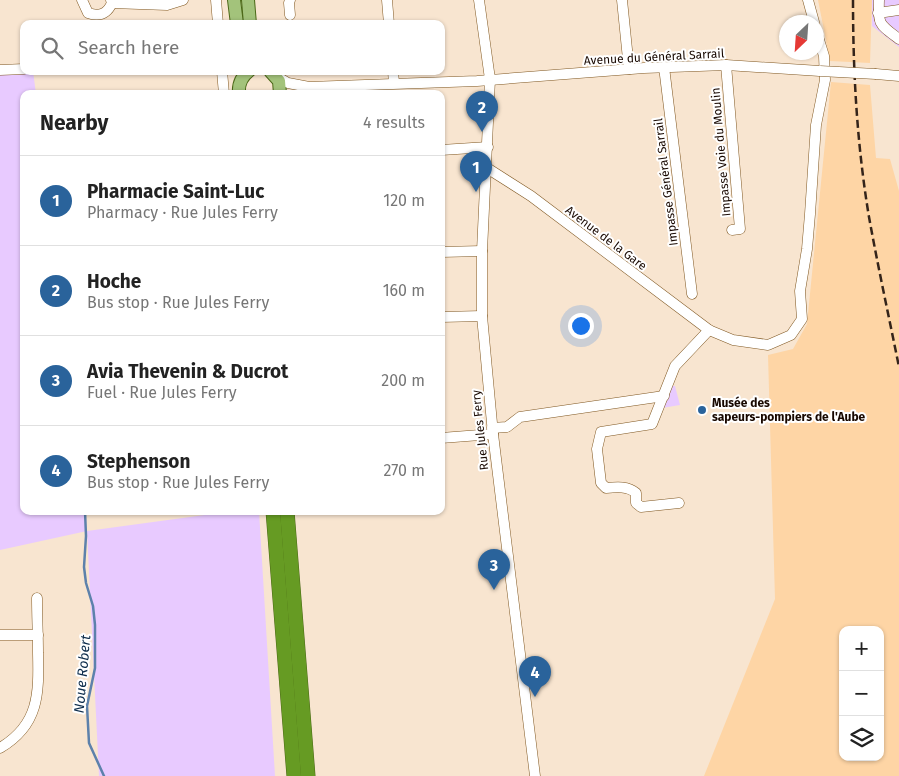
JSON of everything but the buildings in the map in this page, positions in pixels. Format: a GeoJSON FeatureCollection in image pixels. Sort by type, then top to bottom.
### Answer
{"type":"FeatureCollection","features":[{"type":"Feature","properties":{"kind":"highway"},"geometry":{"type":"LineString","coordinates":[[273,515],[294,776]]}},
{"type":"Feature","properties":{"kind":"highway"},"geometry":{"type":"LineString","coordinates":[[288,515],[308,776]]}},
{"type":"Feature","properties":{"kind":"main road"},"geometry":{"type":"LineString","coordinates":[[234,0],[236,20]]}},
{"type":"Feature","properties":{"kind":"main road"},"geometry":{"type":"LineString","coordinates":[[248,0],[250,20]]}},
{"type":"Feature","properties":{"kind":"main road"},"geometry":{"type":"LineString","coordinates":[[239,90],[239,85],[244,75]]}},
{"type":"Feature","properties":{"kind":"main road"},"geometry":{"type":"LineString","coordinates":[[274,75],[281,86],[280,90]]}},
{"type":"Feature","properties":{"kind":"street"},"geometry":{"type":"LineString","coordinates":[[82,0],[88,13],[98,15],[104,14],[109,10],[111,1],[167,6],[183,0]]}},
{"type":"Feature","properties":{"kind":"street"},"geometry":{"type":"LineString","coordinates":[[216,0],[218,20]]}},
{"type":"Feature","properties":{"kind":"street"},"geometry":{"type":"LineString","coordinates":[[290,0],[290,16]]}},
{"type":"Feature","properties":{"kind":"street"},"geometry":{"type":"LineString","coordinates":[[387,0],[389,20]]}},
{"type":"Feature","properties":{"kind":"street","name":"Rue Jules Ferry"},"geometry":{"type":"LineString","coordinates":[[479,0],[490,79],[482,251],[482,316],[493,431],[535,776]]}},
{"type":"Feature","properties":{"kind":"street"},"geometry":{"type":"LineString","coordinates":[[622,0],[629,69]]}},
{"type":"Feature","properties":{"kind":"street"},"geometry":{"type":"LineString","coordinates":[[808,0],[812,15]]}},
{"type":"Feature","properties":{"kind":"street"},"geometry":{"type":"LineString","coordinates":[[879,0],[879,22],[899,39]]}},
{"type":"Feature","properties":{"kind":"street"},"geometry":{"type":"LineString","coordinates":[[878,13],[899,10]]}},
{"type":"Feature","properties":{"kind":"street","name":"Avenue de la Gare"},"geometry":{"type":"LineString","coordinates":[[487,168],[531,196],[709,330],[734,340],[768,345],[791,335],[802,319],[800,291],[808,240],[816,125],[825,80],[824,56]]}},
{"type":"Feature","properties":{"kind":"street","name":"Avenue du Général Sarrail"},"geometry":{"type":"LineString","coordinates":[[309,87],[490,79],[629,69],[726,65],[897,75]]}},
{"type":"Feature","properties":{"kind":"street","name":"Impasse Voie du Moulin"},"geometry":{"type":"LineString","coordinates":[[726,65],[740,228],[732,230]]}},
{"type":"Feature","properties":{"kind":"street","name":"Impasse Général Sarrail"},"geometry":{"type":"LineString","coordinates":[[664,67],[692,294]]}},
{"type":"Feature","properties":{"kind":"street"},"geometry":{"type":"LineString","coordinates":[[0,70],[20,69]]}},
{"type":"Feature","properties":{"kind":"street"},"geometry":{"type":"LineString","coordinates":[[222,75],[224,90]]}},
{"type":"Feature","properties":{"kind":"street"},"geometry":{"type":"LineString","coordinates":[[275,75],[288,83],[309,87]]}},
{"type":"Feature","properties":{"kind":"street"},"geometry":{"type":"LineString","coordinates":[[393,75],[394,83]]}},
{"type":"Feature","properties":{"kind":"street"},"geometry":{"type":"LineString","coordinates":[[301,90],[309,87]]}},
{"type":"Feature","properties":{"kind":"street"},"geometry":{"type":"LineString","coordinates":[[445,150],[488,147]]}},
{"type":"Feature","properties":{"kind":"street"},"geometry":{"type":"LineString","coordinates":[[445,252],[482,251]]}},
{"type":"Feature","properties":{"kind":"street"},"geometry":{"type":"LineString","coordinates":[[445,317],[482,316]]}},
{"type":"Feature","properties":{"kind":"street"},"geometry":{"type":"LineString","coordinates":[[679,504],[641,507],[636,503],[636,494],[632,490],[618,487],[606,488],[601,483],[596,449],[601,432],[652,424],[675,366],[709,330]]}},
{"type":"Feature","properties":{"kind":"street"},"geometry":{"type":"LineString","coordinates":[[445,437],[493,431],[507,426],[520,417],[662,401]]}},
{"type":"Feature","properties":{"kind":"street"},"geometry":{"type":"LineString","coordinates":[[0,748],[12,741],[22,730],[30,718],[36,703],[39,682],[37,598]]}},
{"type":"Feature","properties":{"kind":"street"},"geometry":{"type":"LineString","coordinates":[[0,635],[38,635]]}},
{"type":"Feature","properties":{"kind":"shaded area"},"geometry":{"type":"Polygon","coordinates":[[[818,0],[872,0],[870,63],[830,61],[824,30],[824,15],[821,15],[818,0]]]}},
{"type":"Feature","properties":{"kind":"shaded area"},"geometry":{"type":"Polygon","coordinates":[[[872,0],[899,0],[899,47],[872,26],[872,0]]]}},
{"type":"Feature","properties":{"kind":"shaded area"},"geometry":{"type":"Polygon","coordinates":[[[20,71],[20,75],[34,75],[35,90],[20,90],[20,515],[85,515],[87,531],[0,550],[0,73],[20,71]]]}},
{"type":"Feature","properties":{"kind":"shaded area"},"geometry":{"type":"Polygon","coordinates":[[[831,82],[870,85],[876,158],[890,159],[899,191],[899,776],[704,776],[775,599],[768,355],[793,349],[807,324],[831,82]]]}},
{"type":"Feature","properties":{"kind":"shaded area"},"geometry":{"type":"Polygon","coordinates":[[[672,386],[675,386],[680,405],[662,408],[672,386]]]}},
{"type":"Feature","properties":{"kind":"shaded area"},"geometry":{"type":"Polygon","coordinates":[[[205,515],[259,515],[275,776],[99,776],[87,531],[205,515]]]}},
{"type":"Feature","properties":{"kind":"waterway","name":"Noue Robert"},"geometry":{"type":"LineString","coordinates":[[85,515],[84,567],[86,583],[93,606],[95,625],[95,668],[87,706],[89,743],[104,776]]}},
{"type":"Feature","properties":{"kind":"railway"},"geometry":{"type":"LineString","coordinates":[[853,0],[855,82],[861,163],[869,217],[899,367]]}},
{"type":"Feature","properties":{"kind":"place","name":"Hoche"},"geometry":{"type":"Point","coordinates":[482,132]}},
{"type":"Feature","properties":{"kind":"place","name":"Pharmacie Saint-Luc"},"geometry":{"type":"Point","coordinates":[476,192]}},
{"type":"Feature","properties":{"kind":"place","name":"Musée des sapeurs-pompiers de l'Aube"},"geometry":{"type":"Point","coordinates":[702,410]}},
{"type":"Feature","properties":{"kind":"place","name":"Avia Thevenin & Ducrot"},"geometry":{"type":"Point","coordinates":[494,590]}},
{"type":"Feature","properties":{"kind":"place","name":"Stephenson"},"geometry":{"type":"Point","coordinates":[535,697]}}]}
